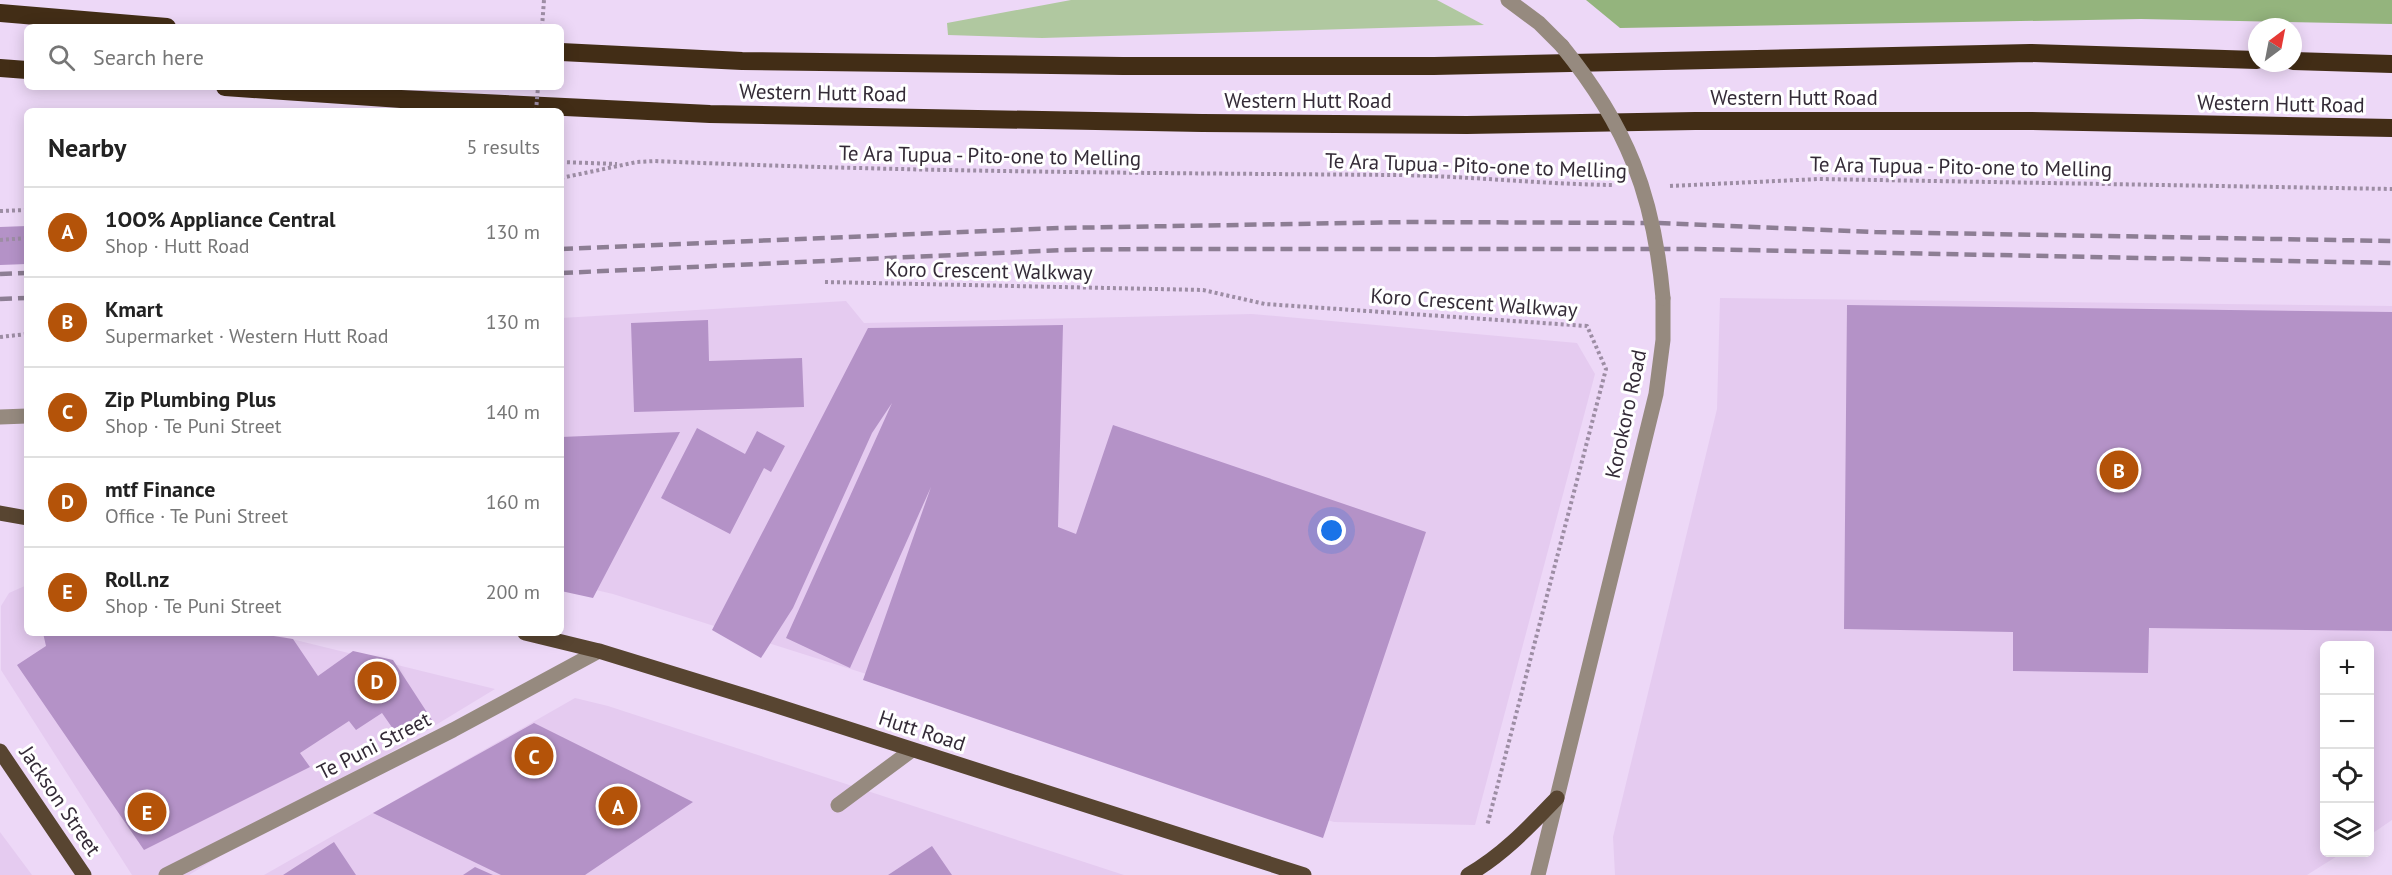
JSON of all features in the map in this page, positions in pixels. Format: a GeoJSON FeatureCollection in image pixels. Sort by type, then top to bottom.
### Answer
{"type":"FeatureCollection","features":[{"type":"Feature","properties":{"kind":"highway"},"geometry":{"type":"LineString","coordinates":[[0,13],[131,24]]}},
{"type":"Feature","properties":{"kind":"highway","name":"Western Hutt Road"},"geometry":{"type":"LineString","coordinates":[[564,52],[742,61],[1123,66],[1434,66],[2030,53],[2248,60]]}},
{"type":"Feature","properties":{"kind":"highway","name":"Western Hutt Road"},"geometry":{"type":"LineString","coordinates":[[2302,61],[2392,64]]}},
{"type":"Feature","properties":{"kind":"highway"},"geometry":{"type":"LineString","coordinates":[[0,68],[24,70]]}},
{"type":"Feature","properties":{"kind":"highway","name":"Western Hutt Road"},"geometry":{"type":"LineString","coordinates":[[269,90],[401,99],[780,115],[1467,125],[1695,121],[2009,121],[2392,128]]}},
{"type":"Feature","properties":{"kind":"main road"},"geometry":{"type":"LineString","coordinates":[[0,513],[24,517]]}},
{"type":"Feature","properties":{"kind":"main road","name":"Hutt Road"},"geometry":{"type":"LineString","coordinates":[[537,636],[599,651],[1304,875]]}},
{"type":"Feature","properties":{"kind":"main road","name":"Jackson Street"},"geometry":{"type":"LineString","coordinates":[[0,751],[84,875]]}},
{"type":"Feature","properties":{"kind":"main road"},"geometry":{"type":"LineString","coordinates":[[1472,873],[1516,841],[1557,798]]}},
{"type":"Feature","properties":{"kind":"street","name":"Korokoro Road"},"geometry":{"type":"LineString","coordinates":[[1508,0],[1539,23],[1593,83],[1630,151],[1642,181],[1651,216],[1659,254],[1663,298],[1663,340],[1656,394],[1538,875]]}},
{"type":"Feature","properties":{"kind":"street"},"geometry":{"type":"LineString","coordinates":[[0,417],[24,416]]}},
{"type":"Feature","properties":{"kind":"street","name":"Te Puni Street"},"geometry":{"type":"LineString","coordinates":[[166,875],[453,730],[599,651]]}},
{"type":"Feature","properties":{"kind":"street"},"geometry":{"type":"LineString","coordinates":[[838,805],[912,750]]}},
{"type":"Feature","properties":{"kind":"path"},"geometry":{"type":"LineString","coordinates":[[542,24],[544,0]]}},
{"type":"Feature","properties":{"kind":"path"},"geometry":{"type":"LineString","coordinates":[[536,108],[538,90]]}},
{"type":"Feature","properties":{"kind":"path","name":"Te Ara Tupua - Pito-one to Melling"},"geometry":{"type":"LineString","coordinates":[[564,177],[655,161],[981,172],[1451,176],[1620,185]]}},
{"type":"Feature","properties":{"kind":"path"},"geometry":{"type":"LineString","coordinates":[[564,162],[623,165]]}},
{"type":"Feature","properties":{"kind":"path","name":"Te Ara Tupua - Pito-one to Melling"},"geometry":{"type":"LineString","coordinates":[[1665,186],[1819,179],[2392,189]]}},
{"type":"Feature","properties":{"kind":"path"},"geometry":{"type":"LineString","coordinates":[[0,211],[24,210]]}},
{"type":"Feature","properties":{"kind":"path"},"geometry":{"type":"LineString","coordinates":[[0,240],[24,238]]}},
{"type":"Feature","properties":{"kind":"path","name":"Koro Crescent Walkway"},"geometry":{"type":"LineString","coordinates":[[825,282],[1203,290],[1265,304],[1587,326],[1606,369],[1472,873]]}},
{"type":"Feature","properties":{"kind":"path"},"geometry":{"type":"LineString","coordinates":[[0,337],[24,334]]}},
{"type":"Feature","properties":{"kind":"shaded area"},"geometry":{"type":"Polygon","coordinates":[[[1720,298],[2392,306],[2392,820],[2374,832],[2374,641],[2320,641],[2320,857],[2336,857],[2307,875],[1615,875],[1613,837],[1717,409],[1720,298]]]}},
{"type":"Feature","properties":{"kind":"shaded area"},"geometry":{"type":"Polygon","coordinates":[[[846,301],[864,323],[1252,314],[1577,343],[1595,374],[1475,825],[1334,822],[613,594],[564,583],[564,318],[846,301]]]}},
{"type":"Feature","properties":{"kind":"shaded area"},"geometry":{"type":"Polygon","coordinates":[[[24,586],[24,636],[279,636],[495,689],[189,875],[132,875],[1,670],[1,606],[9,593],[24,586]]]}},
{"type":"Feature","properties":{"kind":"shaded area"},"geometry":{"type":"Polygon","coordinates":[[[575,698],[608,706],[1124,875],[264,875],[575,698]]]}},
{"type":"Feature","properties":{"kind":"shaded area"},"geometry":{"type":"Polygon","coordinates":[[[0,832],[32,875],[0,875],[0,832]]]}},
{"type":"Feature","properties":{"kind":"green space"},"geometry":{"type":"Polygon","coordinates":[[[1071,0],[1437,0],[1484,25],[1042,38],[948,35],[947,23],[1071,0]]]}},
{"type":"Feature","properties":{"kind":"green space"},"geometry":{"type":"Polygon","coordinates":[[[1586,0],[2392,0],[2392,24],[2302,22],[2302,18],[2248,18],[2248,21],[2141,19],[1620,28],[1586,0]]]}},
{"type":"Feature","properties":{"kind":"building"},"geometry":{"type":"Polygon","coordinates":[[[24,226],[24,264],[0,265],[0,227],[24,226]]]}},
{"type":"Feature","properties":{"kind":"building"},"geometry":{"type":"Polygon","coordinates":[[[1847,305],[2392,312],[2392,631],[2149,628],[2148,673],[2013,671],[2013,632],[1844,629],[1847,305]]]}},
{"type":"Feature","properties":{"kind":"building"},"geometry":{"type":"Polygon","coordinates":[[[708,320],[709,361],[802,358],[804,407],[634,412],[631,323],[708,320]]]}},
{"type":"Feature","properties":{"kind":"building"},"geometry":{"type":"Polygon","coordinates":[[[1063,325],[1058,527],[1076,534],[1113,425],[1426,532],[1323,838],[863,680],[931,487],[850,668],[786,638],[892,403],[872,433],[793,608],[761,658],[712,630],[868,328],[1063,325]]]}},
{"type":"Feature","properties":{"kind":"building"},"geometry":{"type":"Polygon","coordinates":[[[697,428],[745,454],[757,431],[785,446],[771,472],[764,468],[730,534],[661,498],[697,428]]]}},
{"type":"Feature","properties":{"kind":"building"},"geometry":{"type":"Polygon","coordinates":[[[680,432],[593,598],[564,592],[564,437],[680,432]]]}},
{"type":"Feature","properties":{"kind":"building"},"geometry":{"type":"Polygon","coordinates":[[[44,636],[274,636],[293,639],[318,676],[353,651],[393,660],[432,720],[398,736],[382,713],[356,730],[349,721],[300,753],[310,767],[144,850],[17,665],[46,646],[44,636]]]}},
{"type":"Feature","properties":{"kind":"building"},"geometry":{"type":"Polygon","coordinates":[[[534,723],[693,802],[585,875],[501,875],[373,813],[534,723]]]}},
{"type":"Feature","properties":{"kind":"building"},"geometry":{"type":"Polygon","coordinates":[[[334,842],[356,875],[283,875],[334,842]]]}},
{"type":"Feature","properties":{"kind":"building"},"geometry":{"type":"Polygon","coordinates":[[[932,846],[952,875],[888,875],[932,846]]]}},
{"type":"Feature","properties":{"kind":"building"},"geometry":{"type":"Polygon","coordinates":[[[475,867],[493,875],[463,875],[475,867]]]}},
{"type":"Feature","properties":{"kind":"railway"},"geometry":{"type":"LineString","coordinates":[[564,249],[1060,228],[1408,222],[1659,223],[1875,232],[2392,241]]}},
{"type":"Feature","properties":{"kind":"railway"},"geometry":{"type":"LineString","coordinates":[[564,273],[1063,250],[1143,249],[1696,249],[2392,263]]}},
{"type":"Feature","properties":{"kind":"railway"},"geometry":{"type":"LineString","coordinates":[[0,274],[24,273]]}},
{"type":"Feature","properties":{"kind":"railway"},"geometry":{"type":"LineString","coordinates":[[0,299],[24,298]]}},
{"type":"Feature","properties":{"kind":"place","name":"Kmart"},"geometry":{"type":"Point","coordinates":[2119,470]}},
{"type":"Feature","properties":{"kind":"place","name":"mtf Finance"},"geometry":{"type":"Point","coordinates":[377,681]}},
{"type":"Feature","properties":{"kind":"place","name":"Zip Plumbing Plus"},"geometry":{"type":"Point","coordinates":[534,756]}},
{"type":"Feature","properties":{"kind":"place","name":"1OO% Appliance Central"},"geometry":{"type":"Point","coordinates":[618,806]}},
{"type":"Feature","properties":{"kind":"place","name":"Roll.nz"},"geometry":{"type":"Point","coordinates":[147,812]}}]}
